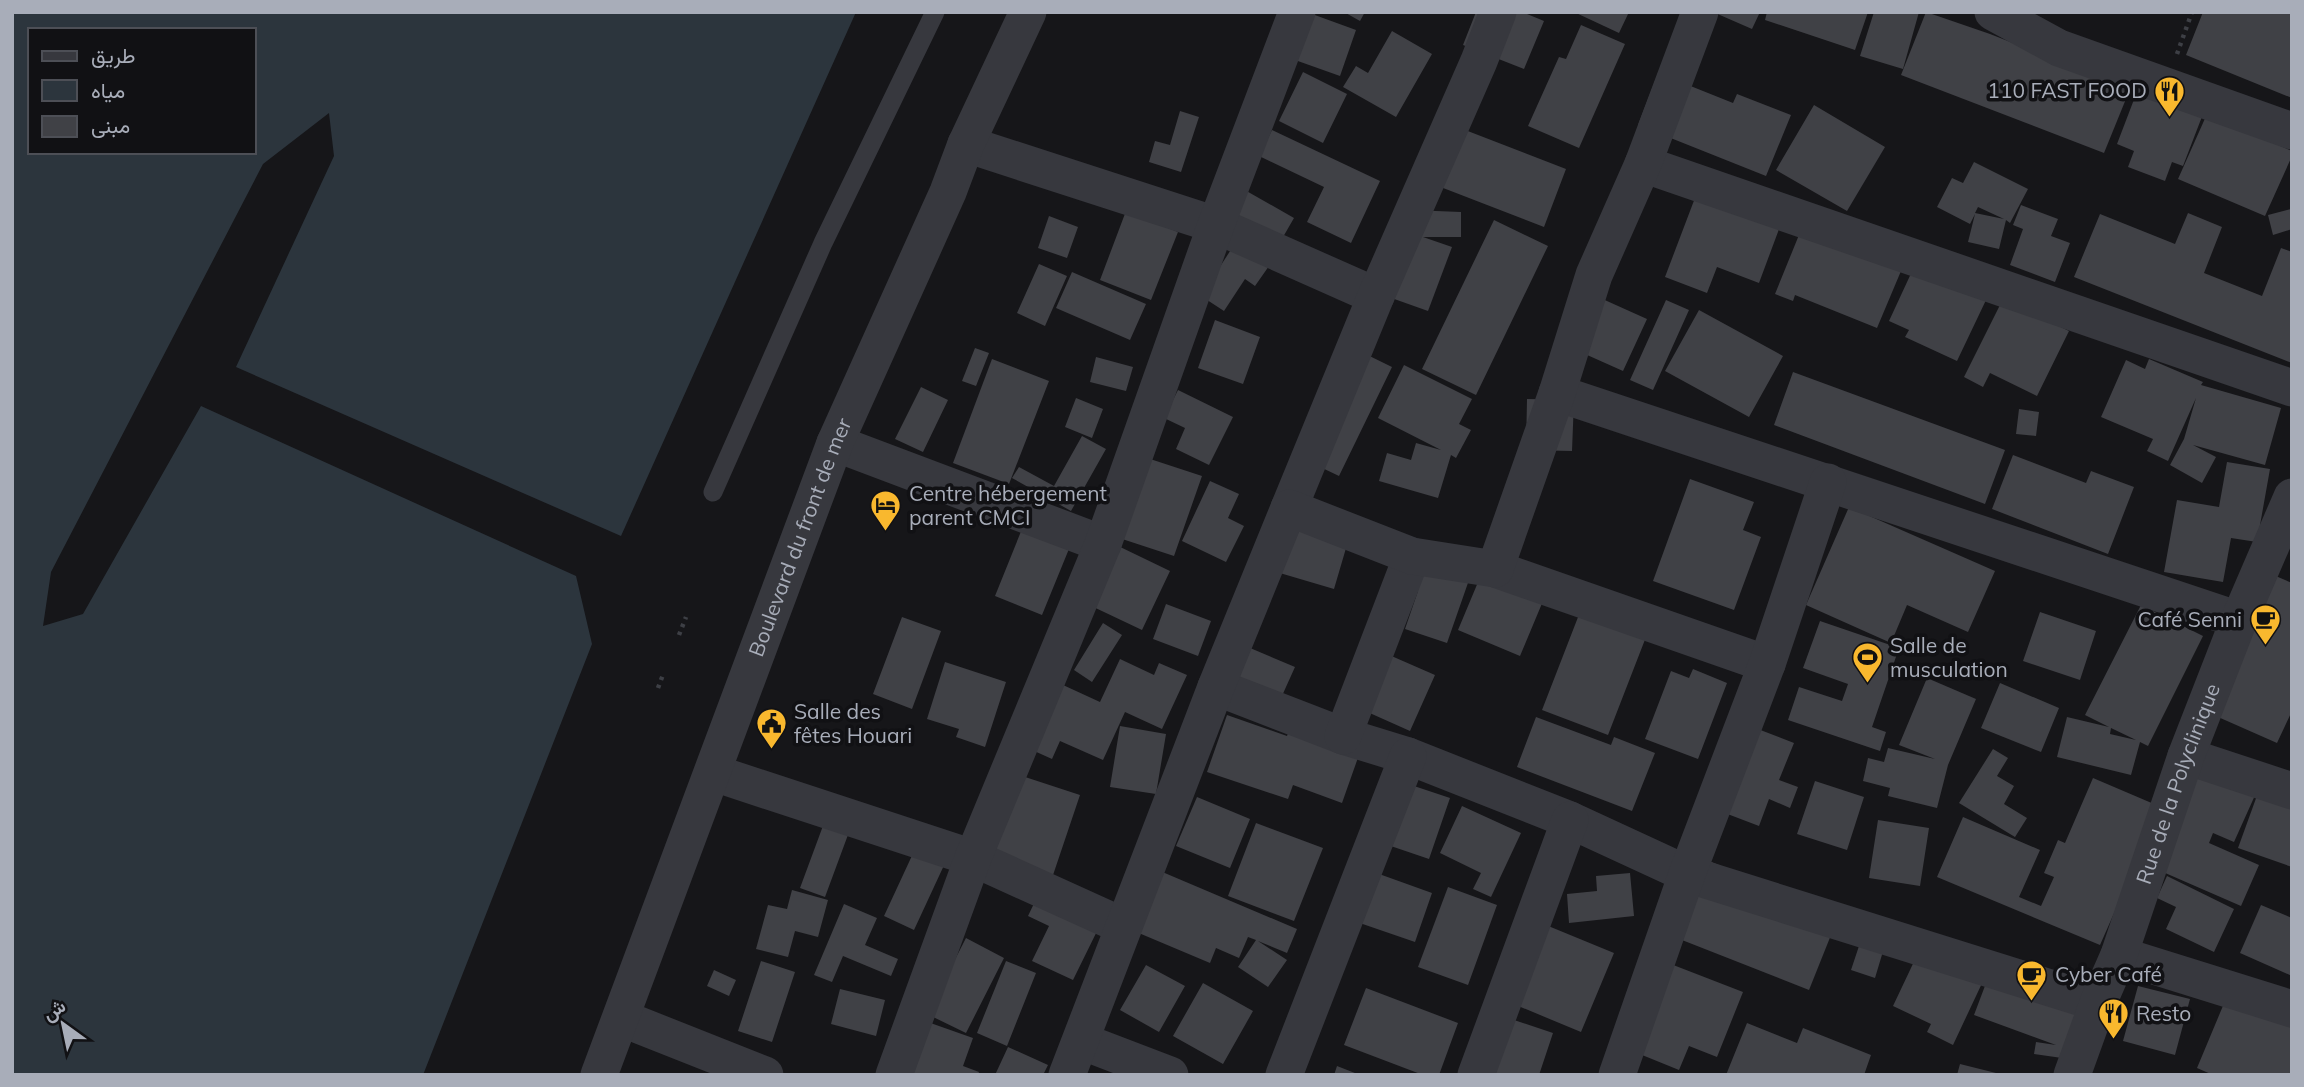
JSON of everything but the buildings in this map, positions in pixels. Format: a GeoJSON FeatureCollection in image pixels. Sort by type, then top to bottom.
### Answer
{"type":"FeatureCollection","features":[{"type":"Feature","properties":{"kind":"street","name":"Boulevard du front de mer"},"geometry":{"type":"LineString","coordinates":[[599,1075],[835,443],[948,192],[966,144],[1028,12]]}},
{"type":"Feature","properties":{"kind":"street"},"geometry":{"type":"LineString","coordinates":[[894,1075],[973,858],[1103,544],[1216,225],[1297,12]]}},
{"type":"Feature","properties":{"kind":"street"},"geometry":{"type":"LineString","coordinates":[[1067,1075],[1216,687],[1376,296],[1498,12]]}},
{"type":"Feature","properties":{"kind":"street"},"geometry":{"type":"LineString","coordinates":[[1495,569],[1558,393],[1594,275],[1643,164],[1700,12]]}},
{"type":"Feature","properties":{"kind":"street"},"geometry":{"type":"LineString","coordinates":[[1993,12],[2059,48],[2292,131]]}},
{"type":"Feature","properties":{"kind":"street"},"geometry":{"type":"LineString","coordinates":[[966,144],[1216,225],[1376,296]]}},
{"type":"Feature","properties":{"kind":"street"},"geometry":{"type":"LineString","coordinates":[[1643,164],[2292,388]]}},
{"type":"Feature","properties":{"kind":"street"},"geometry":{"type":"LineString","coordinates":[[1558,393],[2239,620]]}},
{"type":"Feature","properties":{"kind":"street"},"geometry":{"type":"LineString","coordinates":[[835,443],[1103,544]]}},
{"type":"Feature","properties":{"kind":"street"},"geometry":{"type":"LineString","coordinates":[[1628,1071],[1687,874],[1768,664],[1828,482]]}},
{"type":"Feature","properties":{"kind":"street","name":"Rue de la Polyclinique"},"geometry":{"type":"LineString","coordinates":[[2072,1075],[2119,955],[2186,756],[2239,620],[2292,497]]}},
{"type":"Feature","properties":{"kind":"street"},"geometry":{"type":"LineString","coordinates":[[1289,508],[1412,555],[1495,569],[1768,664]]}},
{"type":"Feature","properties":{"kind":"street"},"geometry":{"type":"LineString","coordinates":[[1343,736],[1412,555]]}},
{"type":"Feature","properties":{"kind":"street"},"geometry":{"type":"LineString","coordinates":[[1216,687],[1343,736],[1408,756],[1570,820],[1687,874],[2098,1003]]}},
{"type":"Feature","properties":{"kind":"street"},"geometry":{"type":"LineString","coordinates":[[1284,1075],[1408,756]]}},
{"type":"Feature","properties":{"kind":"street"},"geometry":{"type":"LineString","coordinates":[[2186,756],[2292,791]]}},
{"type":"Feature","properties":{"kind":"street"},"geometry":{"type":"LineString","coordinates":[[714,773],[973,858],[1123,926]]}},
{"type":"Feature","properties":{"kind":"street"},"geometry":{"type":"LineString","coordinates":[[1476,1075],[1570,820]]}},
{"type":"Feature","properties":{"kind":"street"},"geometry":{"type":"LineString","coordinates":[[2119,955],[2292,1009]]}},
{"type":"Feature","properties":{"kind":"street"},"geometry":{"type":"LineString","coordinates":[[621,1018],[765,1075]]}},
{"type":"Feature","properties":{"kind":"street"},"geometry":{"type":"LineString","coordinates":[[1081,1041],[1170,1075]]}},
{"type":"Feature","properties":{"kind":"lane"},"geometry":{"type":"LineString","coordinates":[[713,492],[823,243],[935,12]]}},
{"type":"Feature","properties":{"kind":"path"},"geometry":{"type":"LineString","coordinates":[[2175,59],[2192,12]]}},
{"type":"Feature","properties":{"kind":"path"},"geometry":{"type":"LineString","coordinates":[[680,635],[686,617]]}},
{"type":"Feature","properties":{"kind":"path"},"geometry":{"type":"LineString","coordinates":[[658,688],[664,672]]}},
{"type":"Feature","properties":{"kind":"water"},"geometry":{"type":"Polygon","coordinates":[[[12,12],[856,12],[621,536],[236,367],[334,156],[329,113],[263,164],[51,572],[43,626],[83,614],[201,406],[576,576],[592,644],[423,1075],[12,1075],[12,12]]]}},
{"type":"Feature","properties":{"kind":"place","name":"110 FAST FOOD"},"geometry":{"type":"Point","coordinates":[2170,118]}},
{"type":"Feature","properties":{"kind":"place","name":"Centre hébergement parent CMCI"},"geometry":{"type":"Point","coordinates":[886,533]}},
{"type":"Feature","properties":{"kind":"place","name":"Café Senni"},"geometry":{"type":"Point","coordinates":[2265,647]}},
{"type":"Feature","properties":{"kind":"place","name":"Salle de musculation"},"geometry":{"type":"Point","coordinates":[1867,685]}},
{"type":"Feature","properties":{"kind":"place","name":"Salle des fêtes Houari"},"geometry":{"type":"Point","coordinates":[771,751]}},
{"type":"Feature","properties":{"kind":"place","name":"Cyber Café"},"geometry":{"type":"Point","coordinates":[2032,1002]}},
{"type":"Feature","properties":{"kind":"place","name":"Resto"},"geometry":{"type":"Point","coordinates":[2113,1041]}}]}
